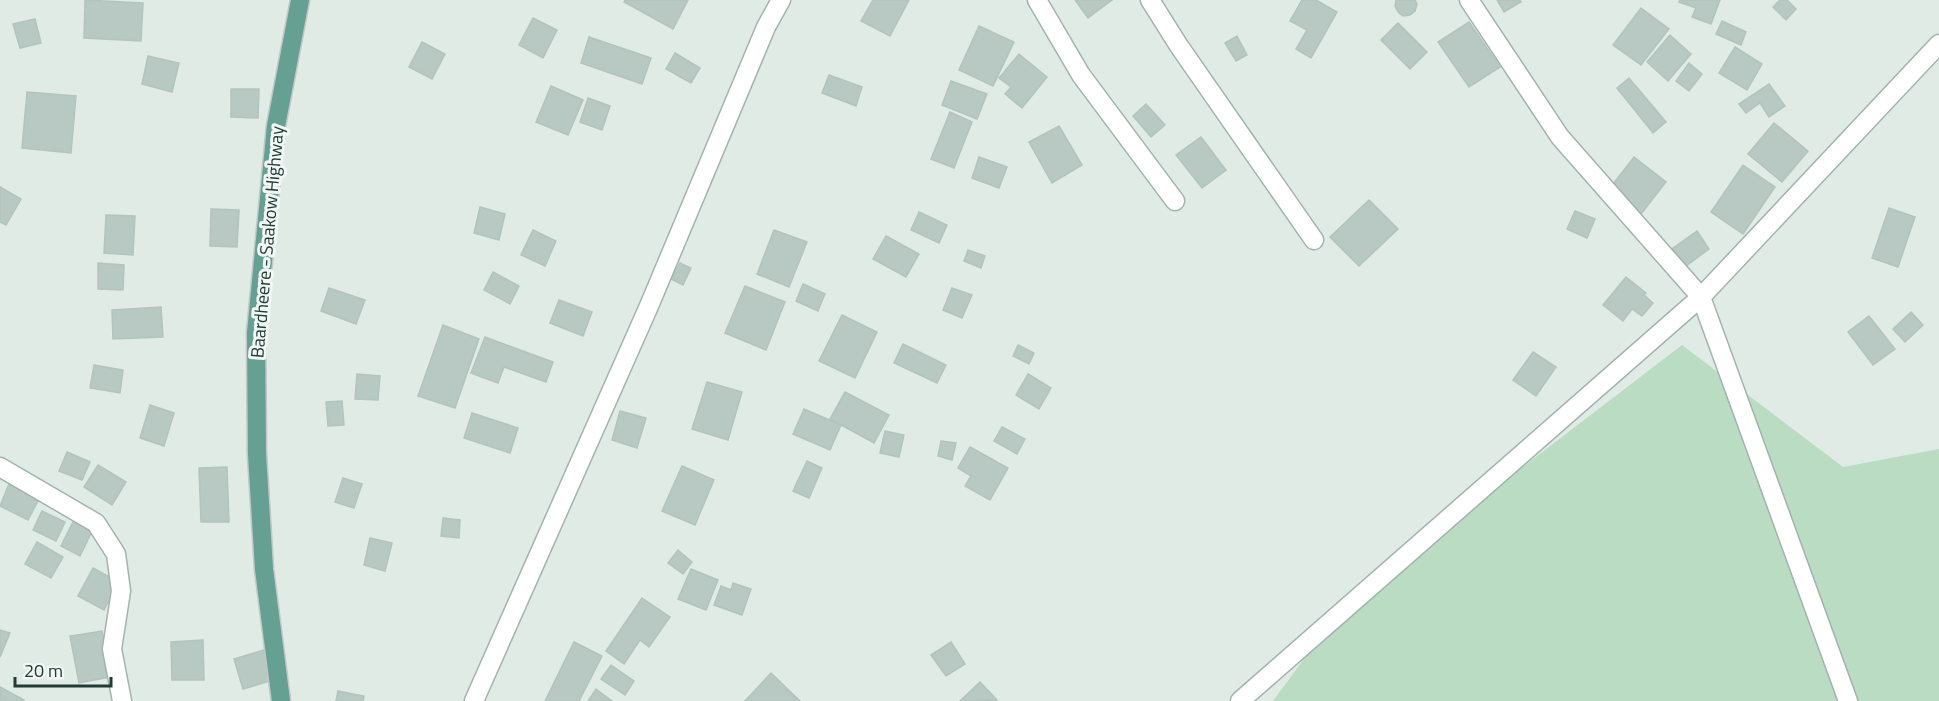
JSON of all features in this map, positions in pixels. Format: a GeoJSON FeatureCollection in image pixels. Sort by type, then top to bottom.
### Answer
{"type":"FeatureCollection","features":[{"type":"Feature","properties":{"kind":"main road","name":"Baardheere - Saakow Highway"},"geometry":{"type":"LineString","coordinates":[[281,701],[264,569],[257,454],[256,333],[276,126],[300,0]]}},
{"type":"Feature","properties":{"kind":"street"},"geometry":{"type":"LineString","coordinates":[[474,701],[649,306],[766,27],[781,0]]}},
{"type":"Feature","properties":{"kind":"street"},"geometry":{"type":"LineString","coordinates":[[1037,0],[1081,75],[1175,201]]}},
{"type":"Feature","properties":{"kind":"street"},"geometry":{"type":"LineString","coordinates":[[1150,0],[1179,46],[1314,240]]}},
{"type":"Feature","properties":{"kind":"street"},"geometry":{"type":"LineString","coordinates":[[1469,0],[1560,137],[1701,297],[1848,701]]}},
{"type":"Feature","properties":{"kind":"street"},"geometry":{"type":"LineString","coordinates":[[1240,701],[1701,297],[1939,44]]}},
{"type":"Feature","properties":{"kind":"street"},"geometry":{"type":"LineString","coordinates":[[0,467],[96,523],[116,554],[121,591],[112,649],[122,701]]}},
{"type":"Feature","properties":{"kind":"green space"},"geometry":{"type":"Polygon","coordinates":[[[1682,345],[1843,467],[1939,449],[1939,701],[1273,701],[1345,603],[1682,345]]]}},
{"type":"Feature","properties":{"kind":"building"},"geometry":{"type":"Polygon","coordinates":[[[85,0],[143,3],[141,41],[84,38],[85,0]]]}},
{"type":"Feature","properties":{"kind":"building"},"geometry":{"type":"Polygon","coordinates":[[[625,0],[688,0],[673,29],[624,2],[625,0]]]}},
{"type":"Feature","properties":{"kind":"building"},"geometry":{"type":"Polygon","coordinates":[[[873,0],[909,0],[890,36],[861,21],[873,0]]]}},
{"type":"Feature","properties":{"kind":"building"},"geometry":{"type":"Polygon","coordinates":[[[1075,0],[1112,0],[1088,18],[1075,0]]]}},
{"type":"Feature","properties":{"kind":"building"},"geometry":{"type":"Polygon","coordinates":[[[1302,0],[1316,0],[1337,12],[1311,58],[1296,49],[1307,30],[1290,21],[1302,0]]]}},
{"type":"Feature","properties":{"kind":"building"},"geometry":{"type":"Polygon","coordinates":[[[1396,0],[1415,0],[1417,4],[1415,11],[1403,16],[1395,6],[1396,0]]]}},
{"type":"Feature","properties":{"kind":"building"},"geometry":{"type":"Polygon","coordinates":[[[1497,0],[1520,0],[1521,2],[1504,12],[1497,0]]]}},
{"type":"Feature","properties":{"kind":"building"},"geometry":{"type":"Polygon","coordinates":[[[1680,0],[1720,0],[1711,24],[1692,17],[1696,8],[1679,2],[1680,0]]]}},
{"type":"Feature","properties":{"kind":"building"},"geometry":{"type":"Polygon","coordinates":[[[1780,0],[1787,0],[1796,9],[1786,20],[1773,7],[1780,0]]]}},
{"type":"Feature","properties":{"kind":"building"},"geometry":{"type":"Polygon","coordinates":[[[1641,8],[1669,29],[1641,65],[1613,45],[1641,8]]]}},
{"type":"Feature","properties":{"kind":"building"},"geometry":{"type":"Polygon","coordinates":[[[533,18],[557,30],[543,58],[519,45],[533,18]]]}},
{"type":"Feature","properties":{"kind":"building"},"geometry":{"type":"Polygon","coordinates":[[[35,19],[41,43],[20,48],[13,24],[35,19]]]}},
{"type":"Feature","properties":{"kind":"building"},"geometry":{"type":"Polygon","coordinates":[[[1722,21],[1746,32],[1741,45],[1716,34],[1722,21]]]}},
{"type":"Feature","properties":{"kind":"building"},"geometry":{"type":"Polygon","coordinates":[[[1469,22],[1500,67],[1469,87],[1438,42],[1469,22]]]}},
{"type":"Feature","properties":{"kind":"building"},"geometry":{"type":"Polygon","coordinates":[[[1398,23],[1427,52],[1410,69],[1381,40],[1398,23]]]}},
{"type":"Feature","properties":{"kind":"building"},"geometry":{"type":"Polygon","coordinates":[[[979,26],[1014,42],[993,86],[959,70],[979,26]]]}},
{"type":"Feature","properties":{"kind":"building"},"geometry":{"type":"Polygon","coordinates":[[[1670,35],[1691,54],[1668,81],[1647,62],[1670,35]]]}},
{"type":"Feature","properties":{"kind":"building"},"geometry":{"type":"Polygon","coordinates":[[[1237,36],[1247,55],[1236,61],[1225,43],[1237,36]]]}},
{"type":"Feature","properties":{"kind":"building"},"geometry":{"type":"Polygon","coordinates":[[[589,37],[651,58],[642,84],[581,63],[589,37]]]}},
{"type":"Feature","properties":{"kind":"building"},"geometry":{"type":"Polygon","coordinates":[[[422,42],[445,54],[432,79],[409,67],[422,42]]]}},
{"type":"Feature","properties":{"kind":"building"},"geometry":{"type":"Polygon","coordinates":[[[1735,47],[1762,64],[1747,90],[1719,73],[1735,47]]]}},
{"type":"Feature","properties":{"kind":"building"},"geometry":{"type":"Polygon","coordinates":[[[675,53],[700,68],[691,83],[666,69],[675,53]]]}},
{"type":"Feature","properties":{"kind":"building"},"geometry":{"type":"Polygon","coordinates":[[[1019,54],[1047,77],[1022,108],[1005,94],[1011,87],[999,78],[1019,54]]]}},
{"type":"Feature","properties":{"kind":"building"},"geometry":{"type":"Polygon","coordinates":[[[148,56],[179,63],[172,92],[142,84],[148,56]]]}},
{"type":"Feature","properties":{"kind":"building"},"geometry":{"type":"Polygon","coordinates":[[[1689,63],[1702,74],[1689,91],[1676,81],[1689,63]]]}},
{"type":"Feature","properties":{"kind":"building"},"geometry":{"type":"Polygon","coordinates":[[[829,75],[862,87],[856,106],[822,93],[829,75]]]}},
{"type":"Feature","properties":{"kind":"building"},"geometry":{"type":"Polygon","coordinates":[[[1629,78],[1666,122],[1653,133],[1617,88],[1629,78]]]}},
{"type":"Feature","properties":{"kind":"building"},"geometry":{"type":"Polygon","coordinates":[[[951,81],[987,94],[977,119],[942,105],[951,81]]]}},
{"type":"Feature","properties":{"kind":"building"},"geometry":{"type":"Polygon","coordinates":[[[1769,84],[1785,106],[1769,117],[1760,103],[1746,113],[1739,104],[1769,84]]]}},
{"type":"Feature","properties":{"kind":"building"},"geometry":{"type":"Polygon","coordinates":[[[551,86],[583,100],[568,135],[536,122],[551,86]]]}},
{"type":"Feature","properties":{"kind":"building"},"geometry":{"type":"Polygon","coordinates":[[[231,89],[259,89],[258,118],[231,117],[231,89]]]}},
{"type":"Feature","properties":{"kind":"building"},"geometry":{"type":"Polygon","coordinates":[[[27,92],[76,96],[71,153],[22,148],[27,92]]]}},
{"type":"Feature","properties":{"kind":"building"},"geometry":{"type":"Polygon","coordinates":[[[588,98],[610,106],[602,130],[580,122],[588,98]]]}},
{"type":"Feature","properties":{"kind":"building"},"geometry":{"type":"Polygon","coordinates":[[[1146,104],[1165,125],[1151,137],[1133,116],[1146,104]]]}},
{"type":"Feature","properties":{"kind":"building"},"geometry":{"type":"Polygon","coordinates":[[[950,112],[972,122],[954,168],[931,159],[950,112]]]}},
{"type":"Feature","properties":{"kind":"building"},"geometry":{"type":"Polygon","coordinates":[[[1774,123],[1808,151],[1782,182],[1748,154],[1774,123]]]}},
{"type":"Feature","properties":{"kind":"building"},"geometry":{"type":"Polygon","coordinates":[[[1059,126],[1082,165],[1052,183],[1029,142],[1059,126]]]}},
{"type":"Feature","properties":{"kind":"building"},"geometry":{"type":"Polygon","coordinates":[[[1201,137],[1226,170],[1202,188],[1176,155],[1201,137]]]}},
{"type":"Feature","properties":{"kind":"building"},"geometry":{"type":"Polygon","coordinates":[[[979,157],[1007,167],[999,188],[972,178],[979,157]]]}},
{"type":"Feature","properties":{"kind":"building"},"geometry":{"type":"Polygon","coordinates":[[[1634,157],[1666,182],[1634,223],[1602,198],[1634,157]]]}},
{"type":"Feature","properties":{"kind":"building"},"geometry":{"type":"Polygon","coordinates":[[[1743,165],[1775,187],[1743,234],[1711,212],[1743,165]]]}},
{"type":"Feature","properties":{"kind":"building"},"geometry":{"type":"Polygon","coordinates":[[[0,187],[21,199],[6,225],[0,222],[0,187]]]}},
{"type":"Feature","properties":{"kind":"building"},"geometry":{"type":"Polygon","coordinates":[[[1369,200],[1398,229],[1359,266],[1330,237],[1369,200]]]}},
{"type":"Feature","properties":{"kind":"building"},"geometry":{"type":"Polygon","coordinates":[[[480,207],[505,214],[499,240],[474,233],[480,207]]]}},
{"type":"Feature","properties":{"kind":"building"},"geometry":{"type":"Polygon","coordinates":[[[1889,208],[1915,217],[1898,267],[1872,258],[1889,208]]]}},
{"type":"Feature","properties":{"kind":"building"},"geometry":{"type":"Polygon","coordinates":[[[211,209],[239,210],[237,247],[210,246],[211,209]]]}},
{"type":"Feature","properties":{"kind":"building"},"geometry":{"type":"Polygon","coordinates":[[[1575,211],[1595,219],[1587,238],[1567,229],[1575,211]]]}},
{"type":"Feature","properties":{"kind":"building"},"geometry":{"type":"Polygon","coordinates":[[[919,212],[947,225],[939,243],[911,230],[919,212]]]}},
{"type":"Feature","properties":{"kind":"building"},"geometry":{"type":"Polygon","coordinates":[[[106,215],[135,216],[133,255],[104,253],[106,215]]]}},
{"type":"Feature","properties":{"kind":"building"},"geometry":{"type":"Polygon","coordinates":[[[533,230],[556,241],[545,266],[521,255],[533,230]]]}},
{"type":"Feature","properties":{"kind":"building"},"geometry":{"type":"Polygon","coordinates":[[[774,230],[807,242],[789,287],[757,274],[774,230]]]}},
{"type":"Feature","properties":{"kind":"building"},"geometry":{"type":"Polygon","coordinates":[[[1697,231],[1709,249],[1682,269],[1669,251],[1697,231]]]}},
{"type":"Feature","properties":{"kind":"building"},"geometry":{"type":"Polygon","coordinates":[[[886,236],[919,254],[906,277],[873,259],[886,236]]]}},
{"type":"Feature","properties":{"kind":"building"},"geometry":{"type":"Polygon","coordinates":[[[968,250],[985,256],[981,268],[964,261],[968,250]]]}},
{"type":"Feature","properties":{"kind":"building"},"geometry":{"type":"Polygon","coordinates":[[[98,263],[124,265],[123,290],[98,289],[98,263]]]}},
{"type":"Feature","properties":{"kind":"building"},"geometry":{"type":"Polygon","coordinates":[[[680,263],[691,268],[683,285],[671,279],[680,263]]]}},
{"type":"Feature","properties":{"kind":"building"},"geometry":{"type":"Polygon","coordinates":[[[493,272],[519,286],[510,304],[484,290],[493,272]]]}},
{"type":"Feature","properties":{"kind":"building"},"geometry":{"type":"Polygon","coordinates":[[[1626,277],[1646,293],[1644,295],[1653,303],[1642,316],[1632,309],[1623,321],[1603,305],[1626,277]]]}},
{"type":"Feature","properties":{"kind":"building"},"geometry":{"type":"Polygon","coordinates":[[[803,284],[825,294],[818,311],[796,301],[803,284]]]}},
{"type":"Feature","properties":{"kind":"building"},"geometry":{"type":"Polygon","coordinates":[[[745,286],[785,302],[766,350],[725,333],[745,286]]]}},
{"type":"Feature","properties":{"kind":"building"},"geometry":{"type":"Polygon","coordinates":[[[329,288],[365,300],[356,324],[321,311],[329,288]]]}},
{"type":"Feature","properties":{"kind":"building"},"geometry":{"type":"Polygon","coordinates":[[[952,288],[972,295],[962,318],[943,310],[952,288]]]}},
{"type":"Feature","properties":{"kind":"building"},"geometry":{"type":"Polygon","coordinates":[[[559,300],[592,312],[583,336],[550,323],[559,300]]]}},
{"type":"Feature","properties":{"kind":"building"},"geometry":{"type":"Polygon","coordinates":[[[161,307],[163,337],[113,339],[112,310],[161,307]]]}},
{"type":"Feature","properties":{"kind":"building"},"geometry":{"type":"Polygon","coordinates":[[[1911,312],[1923,325],[1905,342],[1893,329],[1911,312]]]}},
{"type":"Feature","properties":{"kind":"building"},"geometry":{"type":"Polygon","coordinates":[[[842,315],[877,332],[855,378],[819,361],[842,315]]]}},
{"type":"Feature","properties":{"kind":"building"},"geometry":{"type":"Polygon","coordinates":[[[1869,316],[1895,349],[1873,365],[1848,332],[1869,316]]]}},
{"type":"Feature","properties":{"kind":"building"},"geometry":{"type":"Polygon","coordinates":[[[443,325],[479,339],[455,408],[418,396],[443,325]]]}},
{"type":"Feature","properties":{"kind":"building"},"geometry":{"type":"Polygon","coordinates":[[[485,337],[553,362],[546,382],[504,367],[498,383],[471,373],[485,337]]]}},
{"type":"Feature","properties":{"kind":"building"},"geometry":{"type":"Polygon","coordinates":[[[903,344],[946,365],[937,383],[894,363],[903,344]]]}},
{"type":"Feature","properties":{"kind":"building"},"geometry":{"type":"Polygon","coordinates":[[[1018,345],[1034,353],[1029,364],[1013,356],[1018,345]]]}},
{"type":"Feature","properties":{"kind":"building"},"geometry":{"type":"Polygon","coordinates":[[[1533,352],[1556,367],[1536,396],[1513,380],[1533,352]]]}},
{"type":"Feature","properties":{"kind":"building"},"geometry":{"type":"Polygon","coordinates":[[[94,365],[123,370],[120,393],[90,388],[94,365]]]}},
{"type":"Feature","properties":{"kind":"building"},"geometry":{"type":"Polygon","coordinates":[[[357,374],[380,376],[378,400],[355,399],[357,374]]]}},
{"type":"Feature","properties":{"kind":"building"},"geometry":{"type":"Polygon","coordinates":[[[1028,374],[1051,388],[1039,409],[1016,395],[1028,374]]]}},
{"type":"Feature","properties":{"kind":"building"},"geometry":{"type":"Polygon","coordinates":[[[707,382],[742,392],[728,440],[692,429],[707,382]]]}},
{"type":"Feature","properties":{"kind":"building"},"geometry":{"type":"Polygon","coordinates":[[[845,392],[889,415],[874,443],[830,419],[845,392]]]}},
{"type":"Feature","properties":{"kind":"building"},"geometry":{"type":"Polygon","coordinates":[[[342,401],[344,425],[328,426],[326,402],[342,401]]]}},
{"type":"Feature","properties":{"kind":"building"},"geometry":{"type":"Polygon","coordinates":[[[150,405],[174,413],[164,446],[140,438],[150,405]]]}},
{"type":"Feature","properties":{"kind":"building"},"geometry":{"type":"Polygon","coordinates":[[[804,409],[841,425],[830,450],[793,434],[804,409]]]}},
{"type":"Feature","properties":{"kind":"building"},"geometry":{"type":"Polygon","coordinates":[[[620,411],[646,418],[637,448],[612,440],[620,411]]]}},
{"type":"Feature","properties":{"kind":"building"},"geometry":{"type":"Polygon","coordinates":[[[472,413],[518,428],[510,453],[464,438],[472,413]]]}},
{"type":"Feature","properties":{"kind":"building"},"geometry":{"type":"Polygon","coordinates":[[[1002,427],[1025,439],[1017,454],[994,441],[1002,427]]]}},
{"type":"Feature","properties":{"kind":"building"},"geometry":{"type":"Polygon","coordinates":[[[885,431],[904,435],[899,457],[880,453],[885,431]]]}},
{"type":"Feature","properties":{"kind":"building"},"geometry":{"type":"Polygon","coordinates":[[[941,441],[956,443],[952,460],[938,456],[941,441]]]}},
{"type":"Feature","properties":{"kind":"building"},"geometry":{"type":"Polygon","coordinates":[[[970,447],[1008,468],[990,500],[965,486],[971,476],[958,468],[970,447]]]}},
{"type":"Feature","properties":{"kind":"building"},"geometry":{"type":"Polygon","coordinates":[[[67,452],[90,462],[82,480],[59,471],[67,452]]]}},
{"type":"Feature","properties":{"kind":"building"},"geometry":{"type":"Polygon","coordinates":[[[807,461],[822,468],[809,498],[793,491],[807,461]]]}},
{"type":"Feature","properties":{"kind":"building"},"geometry":{"type":"Polygon","coordinates":[[[98,465],[126,482],[112,505],[84,487],[98,465]]]}},
{"type":"Feature","properties":{"kind":"building"},"geometry":{"type":"Polygon","coordinates":[[[682,466],[714,480],[695,525],[662,511],[682,466]]]}},
{"type":"Feature","properties":{"kind":"building"},"geometry":{"type":"Polygon","coordinates":[[[227,467],[229,522],[201,522],[199,468],[227,467]]]}},
{"type":"Feature","properties":{"kind":"building"},"geometry":{"type":"Polygon","coordinates":[[[343,478],[362,484],[354,508],[335,502],[343,478]]]}},
{"type":"Feature","properties":{"kind":"building"},"geometry":{"type":"Polygon","coordinates":[[[9,484],[39,499],[28,520],[0,506],[9,484]]]}},
{"type":"Feature","properties":{"kind":"building"},"geometry":{"type":"Polygon","coordinates":[[[42,511],[65,522],[56,541],[33,530],[42,511]]]}},
{"type":"Feature","properties":{"kind":"building"},"geometry":{"type":"Polygon","coordinates":[[[443,518],[460,520],[459,538],[441,536],[443,518]]]}},
{"type":"Feature","properties":{"kind":"building"},"geometry":{"type":"Polygon","coordinates":[[[74,520],[93,529],[80,556],[61,546],[74,520]]]}},
{"type":"Feature","properties":{"kind":"building"},"geometry":{"type":"Polygon","coordinates":[[[370,538],[392,543],[385,571],[364,565],[370,538]]]}},
{"type":"Feature","properties":{"kind":"building"},"geometry":{"type":"Polygon","coordinates":[[[37,542],[63,557],[51,578],[25,564],[37,542]]]}},
{"type":"Feature","properties":{"kind":"building"},"geometry":{"type":"Polygon","coordinates":[[[678,550],[692,562],[683,574],[668,563],[678,550]]]}},
{"type":"Feature","properties":{"kind":"building"},"geometry":{"type":"Polygon","coordinates":[[[93,568],[119,582],[104,610],[78,596],[93,568]]]}},
{"type":"Feature","properties":{"kind":"building"},"geometry":{"type":"Polygon","coordinates":[[[691,569],[718,580],[706,610],[678,599],[691,569]]]}},
{"type":"Feature","properties":{"kind":"building"},"geometry":{"type":"Polygon","coordinates":[[[733,583],[751,589],[742,615],[714,605],[721,586],[731,590],[733,583]]]}},
{"type":"Feature","properties":{"kind":"building"},"geometry":{"type":"Polygon","coordinates":[[[642,598],[670,617],[649,647],[640,640],[624,664],[606,651],[642,598]]]}},
{"type":"Feature","properties":{"kind":"building"},"geometry":{"type":"Polygon","coordinates":[[[0,630],[10,633],[0,657],[0,630]]]}},
{"type":"Feature","properties":{"kind":"building"},"geometry":{"type":"Polygon","coordinates":[[[102,631],[111,677],[79,683],[70,636],[102,631]]]}},
{"type":"Feature","properties":{"kind":"building"},"geometry":{"type":"Polygon","coordinates":[[[203,640],[204,680],[172,680],[171,642],[203,640]]]}},
{"type":"Feature","properties":{"kind":"building"},"geometry":{"type":"Polygon","coordinates":[[[574,642],[602,656],[579,701],[545,701],[574,642]]]}},
{"type":"Feature","properties":{"kind":"building"},"geometry":{"type":"Polygon","coordinates":[[[951,642],[965,664],[946,676],[931,655],[951,642]]]}},
{"type":"Feature","properties":{"kind":"building"},"geometry":{"type":"Polygon","coordinates":[[[264,650],[273,680],[243,689],[234,659],[264,650]]]}},
{"type":"Feature","properties":{"kind":"building"},"geometry":{"type":"Polygon","coordinates":[[[611,665],[634,681],[625,695],[601,679],[611,665]]]}},
{"type":"Feature","properties":{"kind":"building"},"geometry":{"type":"Polygon","coordinates":[[[771,673],[800,701],[745,701],[771,673]]]}},
{"type":"Feature","properties":{"kind":"building"},"geometry":{"type":"Polygon","coordinates":[[[980,682],[997,700],[960,701],[980,682]]]}},
{"type":"Feature","properties":{"kind":"building"},"geometry":{"type":"Polygon","coordinates":[[[0,687],[24,700],[0,701],[0,687]]]}},
{"type":"Feature","properties":{"kind":"building"},"geometry":{"type":"Polygon","coordinates":[[[596,689],[612,701],[588,701],[596,689]]]}},
{"type":"Feature","properties":{"kind":"building"},"geometry":{"type":"Polygon","coordinates":[[[338,691],[364,696],[363,701],[336,701],[338,691]]]}}]}
